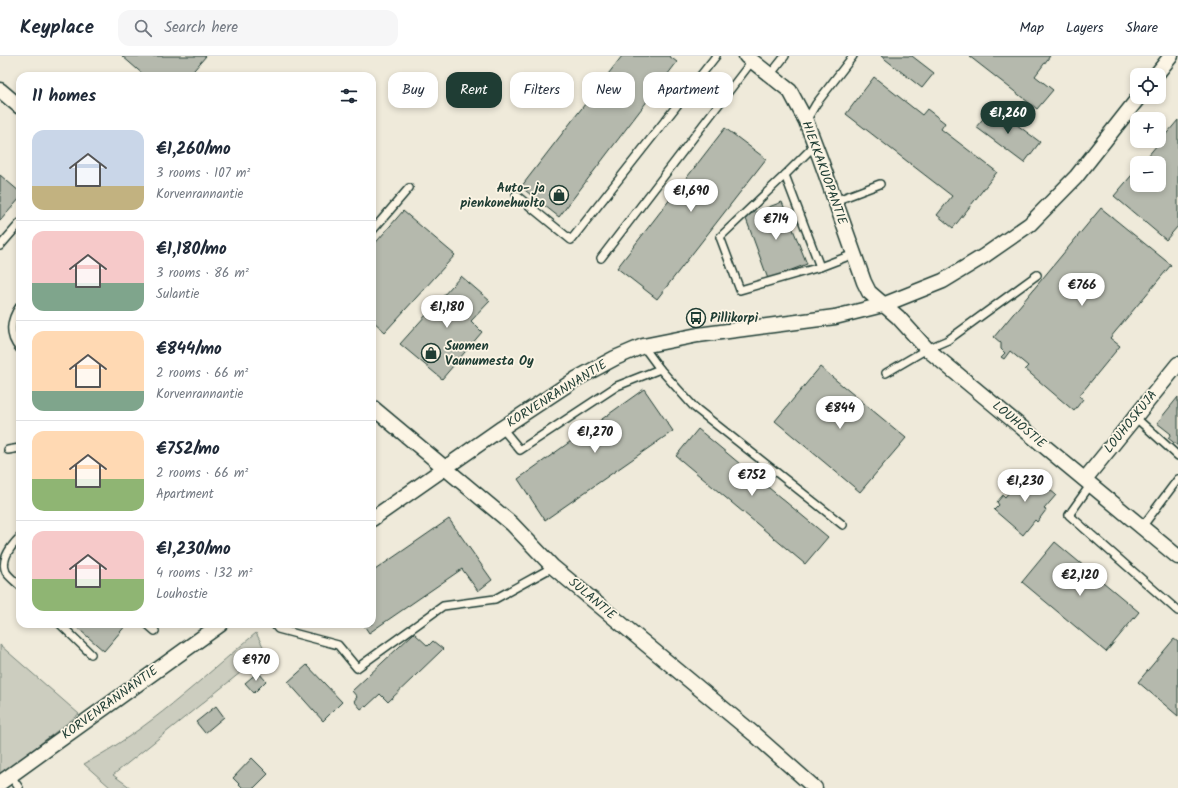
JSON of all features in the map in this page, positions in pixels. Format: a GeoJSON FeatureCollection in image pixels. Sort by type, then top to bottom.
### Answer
{"type":"FeatureCollection","features":[{"type":"Feature","properties":{"kind":"street"},"geometry":{"type":"LineString","coordinates":[[1162,68],[1171,56]]}},
{"type":"Feature","properties":{"kind":"street","name":"HIEKKAKUOPANTIE"},"geometry":{"type":"LineString","coordinates":[[749,58],[790,91],[806,121],[869,292],[883,305]]}},
{"type":"Feature","properties":{"kind":"street"},"geometry":{"type":"LineString","coordinates":[[0,90],[16,104]]}},
{"type":"Feature","properties":{"kind":"street","name":"KORVENRANNANTIE"},"geometry":{"type":"LineString","coordinates":[[376,516],[502,428],[576,379],[615,358],[643,346],[698,335],[835,317],[883,305],[944,281],[984,256],[1030,224],[1076,177],[1133,104]]}},
{"type":"Feature","properties":{"kind":"street","name":"LOUHOSTIE"},"geometry":{"type":"LineString","coordinates":[[883,305],[898,317],[927,349],[1178,557]]}},
{"type":"Feature","properties":{"kind":"street","name":"LOUHOSKUJA"},"geometry":{"type":"LineString","coordinates":[[1088,482],[1135,418],[1178,364]]}},
{"type":"Feature","properties":{"kind":"street","name":"SULANTIE"},"geometry":{"type":"LineString","coordinates":[[376,410],[512,524],[553,567],[754,734],[815,788]]}},
{"type":"Feature","properties":{"kind":"street","name":"KORVENRANNANTIE"},"geometry":{"type":"LineString","coordinates":[[5,780],[215,628]]}},
{"type":"Feature","properties":{"kind":"lane"},"geometry":{"type":"LineString","coordinates":[[516,195],[571,240],[716,56]]}},
{"type":"Feature","properties":{"kind":"lane"},"geometry":{"type":"LineString","coordinates":[[770,75],[785,56]]}},
{"type":"Feature","properties":{"kind":"lane"},"geometry":{"type":"LineString","coordinates":[[806,121],[816,104],[853,56]]}},
{"type":"Feature","properties":{"kind":"lane"},"geometry":{"type":"LineString","coordinates":[[601,258],[749,58]]}},
{"type":"Feature","properties":{"kind":"lane"},"geometry":{"type":"LineString","coordinates":[[815,145],[720,237],[740,290],[820,267],[854,254]]}},
{"type":"Feature","properties":{"kind":"lane"},"geometry":{"type":"LineString","coordinates":[[785,175],[820,267]]}},
{"type":"Feature","properties":{"kind":"lane"},"geometry":{"type":"LineString","coordinates":[[835,201],[880,184]]}},
{"type":"Feature","properties":{"kind":"lane"},"geometry":{"type":"LineString","coordinates":[[376,226],[409,188]]}},
{"type":"Feature","properties":{"kind":"lane"},"geometry":{"type":"LineString","coordinates":[[0,246],[16,228]]}},
{"type":"Feature","properties":{"kind":"lane"},"geometry":{"type":"LineString","coordinates":[[886,373],[927,349],[948,340],[1037,276]]}},
{"type":"Feature","properties":{"kind":"lane"},"geometry":{"type":"LineString","coordinates":[[16,314],[11,324],[14,342],[16,344]]}},
{"type":"Feature","properties":{"kind":"lane"},"geometry":{"type":"LineString","coordinates":[[643,346],[660,369],[694,408],[843,525]]}},
{"type":"Feature","properties":{"kind":"lane"},"geometry":{"type":"LineString","coordinates":[[502,428],[520,450],[617,386],[660,369]]}},
{"type":"Feature","properties":{"kind":"lane"},"geometry":{"type":"LineString","coordinates":[[1135,418],[1178,456]]}},
{"type":"Feature","properties":{"kind":"lane"},"geometry":{"type":"LineString","coordinates":[[8,450],[16,449]]}},
{"type":"Feature","properties":{"kind":"lane"},"geometry":{"type":"LineString","coordinates":[[1142,527],[1178,479]]}},
{"type":"Feature","properties":{"kind":"lane"},"geometry":{"type":"LineString","coordinates":[[1088,482],[1069,515],[1178,611]]}},
{"type":"Feature","properties":{"kind":"lane"},"geometry":{"type":"LineString","coordinates":[[16,541],[9,548],[4,563],[6,572],[16,582]]}},
{"type":"Feature","properties":{"kind":"lane"},"geometry":{"type":"LineString","coordinates":[[277,628],[338,645],[357,668],[443,606],[495,599],[553,567]]}},
{"type":"Feature","properties":{"kind":"lane"},"geometry":{"type":"LineString","coordinates":[[64,628],[91,654]]}},
{"type":"Feature","properties":{"kind":"lane"},"geometry":{"type":"LineString","coordinates":[[151,628],[155,631]]}},
{"type":"Feature","properties":{"kind":"lane"},"geometry":{"type":"LineString","coordinates":[[5,780],[19,788]]}},
{"type":"Feature","properties":{"kind":"shaded area"},"geometry":{"type":"Polygon","coordinates":[[[256,633],[266,652],[113,775],[131,788],[111,788],[84,764],[130,736],[152,720],[256,633]]]}},
{"type":"Feature","properties":{"kind":"shaded area"},"geometry":{"type":"Polygon","coordinates":[[[0,645],[79,714],[0,775],[0,645]]]}},
{"type":"Feature","properties":{"kind":"building"},"geometry":{"type":"Polygon","coordinates":[[[122,56],[206,56],[192,72],[140,72],[122,56]]]}},
{"type":"Feature","properties":{"kind":"building"},"geometry":{"type":"Polygon","coordinates":[[[622,56],[669,56],[677,62],[669,72],[643,72],[643,107],[559,217],[521,187],[582,108],[635,108],[635,72],[610,72],[622,56]]]}},
{"type":"Feature","properties":{"kind":"building"},"geometry":{"type":"Polygon","coordinates":[[[881,56],[912,56],[934,73],[922,88],[881,56]]]}},
{"type":"Feature","properties":{"kind":"building"},"geometry":{"type":"Polygon","coordinates":[[[969,56],[1050,56],[1035,76],[1053,90],[1037,109],[969,56]]]}},
{"type":"Feature","properties":{"kind":"building"},"geometry":{"type":"Polygon","coordinates":[[[874,77],[922,115],[927,109],[945,123],[941,129],[997,172],[953,228],[937,215],[952,196],[846,114],[874,77]]]}},
{"type":"Feature","properties":{"kind":"building"},"geometry":{"type":"Polygon","coordinates":[[[993,107],[1040,142],[1024,163],[976,127],[993,107]]]}},
{"type":"Feature","properties":{"kind":"building"},"geometry":{"type":"Polygon","coordinates":[[[1178,120],[1178,226],[1166,240],[1114,196],[1130,177],[1130,192],[1166,192],[1166,156],[1148,156],[1155,148],[1166,148],[1166,134],[1178,120]]]}},
{"type":"Feature","properties":{"kind":"building"},"geometry":{"type":"Polygon","coordinates":[[[725,128],[766,159],[657,299],[617,268],[725,128]]]}},
{"type":"Feature","properties":{"kind":"building"},"geometry":{"type":"Polygon","coordinates":[[[0,175],[16,189],[16,203],[0,221],[0,175]]]}},
{"type":"Feature","properties":{"kind":"building"},"geometry":{"type":"Polygon","coordinates":[[[782,202],[807,264],[768,279],[745,216],[782,202]]]}},
{"type":"Feature","properties":{"kind":"building"},"geometry":{"type":"Polygon","coordinates":[[[1101,208],[1171,265],[1110,338],[1120,346],[1079,396],[1083,399],[1074,411],[1025,369],[1028,366],[1010,351],[1004,359],[1001,357],[1005,353],[1001,349],[1001,343],[994,337],[1101,208]]]}},
{"type":"Feature","properties":{"kind":"building"},"geometry":{"type":"Polygon","coordinates":[[[403,211],[455,255],[385,332],[376,324],[376,242],[403,211]]]}},
{"type":"Feature","properties":{"kind":"building"},"geometry":{"type":"Polygon","coordinates":[[[461,276],[490,301],[471,321],[482,332],[442,379],[400,344],[461,276]]]}},
{"type":"Feature","properties":{"kind":"building"},"geometry":{"type":"Polygon","coordinates":[[[820,367],[906,438],[860,492],[775,421],[820,367]]]}},
{"type":"Feature","properties":{"kind":"building"},"geometry":{"type":"Polygon","coordinates":[[[644,389],[673,431],[545,520],[518,479],[644,389]]]}},
{"type":"Feature","properties":{"kind":"building"},"geometry":{"type":"Polygon","coordinates":[[[1178,397],[1178,446],[1168,438],[1171,434],[1157,423],[1178,397]]]}},
{"type":"Feature","properties":{"kind":"building"},"geometry":{"type":"Polygon","coordinates":[[[698,429],[828,537],[805,564],[676,456],[698,429]]]}},
{"type":"Feature","properties":{"kind":"building"},"geometry":{"type":"Polygon","coordinates":[[[1027,470],[1056,495],[1044,509],[1046,510],[1037,522],[1035,520],[1023,535],[994,510],[999,505],[997,502],[1003,495],[1005,497],[1027,470]]]}},
{"type":"Feature","properties":{"kind":"building"},"geometry":{"type":"Polygon","coordinates":[[[449,519],[492,580],[478,591],[462,569],[369,633],[366,628],[376,628],[376,569],[449,519]]]}},
{"type":"Feature","properties":{"kind":"building"},"geometry":{"type":"Polygon","coordinates":[[[1055,542],[1139,612],[1106,652],[1022,582],[1055,542]]]}},
{"type":"Feature","properties":{"kind":"building"},"geometry":{"type":"Polygon","coordinates":[[[78,628],[124,628],[104,651],[78,628]]]}},
{"type":"Feature","properties":{"kind":"building"},"geometry":{"type":"Polygon","coordinates":[[[414,633],[428,646],[433,641],[443,649],[388,702],[380,694],[366,707],[365,706],[361,709],[354,701],[357,697],[352,691],[414,633]]]}},
{"type":"Feature","properties":{"kind":"building"},"geometry":{"type":"Polygon","coordinates":[[[1174,639],[1178,642],[1178,716],[1138,682],[1174,639]]]}},
{"type":"Feature","properties":{"kind":"building"},"geometry":{"type":"Polygon","coordinates":[[[307,665],[342,702],[323,721],[288,682],[307,665]]]}},
{"type":"Feature","properties":{"kind":"building"},"geometry":{"type":"Polygon","coordinates":[[[258,672],[266,681],[254,693],[245,683],[258,672]]]}},
{"type":"Feature","properties":{"kind":"building"},"geometry":{"type":"Polygon","coordinates":[[[216,706],[224,717],[205,733],[196,722],[216,706]]]}},
{"type":"Feature","properties":{"kind":"building"},"geometry":{"type":"Polygon","coordinates":[[[252,758],[268,774],[254,788],[243,788],[233,778],[252,758]]]}},
{"type":"Feature","properties":{"kind":"place","name":"Auto- ja pienkonehuolto"},"geometry":{"type":"Point","coordinates":[559,195]}},
{"type":"Feature","properties":{"kind":"place","name":"Pillikorpi"},"geometry":{"type":"Point","coordinates":[696,318]}},
{"type":"Feature","properties":{"kind":"place","name":"Suomen Vaunumesta Oy"},"geometry":{"type":"Point","coordinates":[431,353]}}]}
